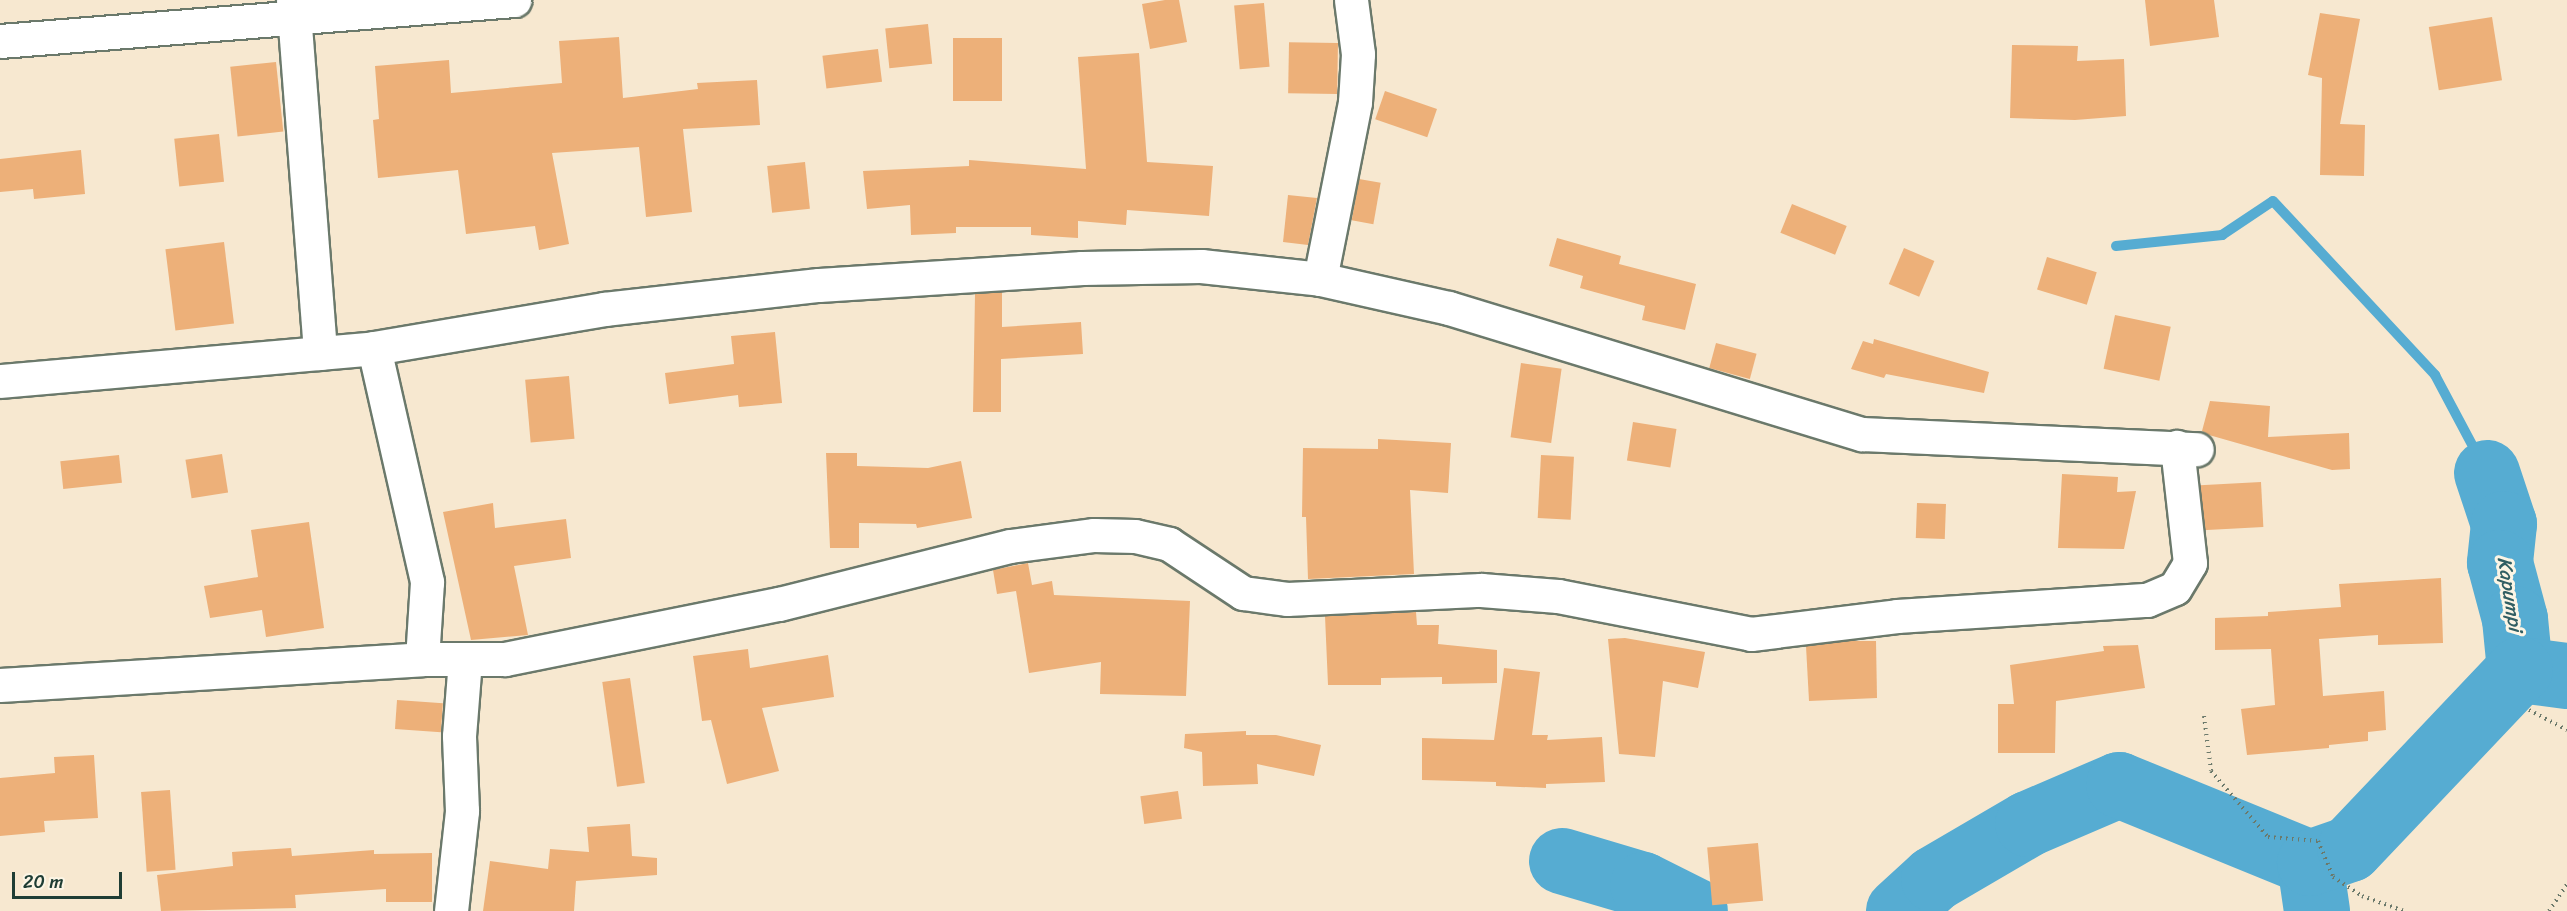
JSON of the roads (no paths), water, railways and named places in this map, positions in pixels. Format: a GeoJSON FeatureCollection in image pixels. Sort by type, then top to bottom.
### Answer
{"type":"FeatureCollection","features":[{"type":"Feature","properties":{"kind":"street"},"geometry":{"type":"LineString","coordinates":[[0,40],[294,9],[514,0]]}},
{"type":"Feature","properties":{"kind":"street"},"geometry":{"type":"LineString","coordinates":[[1320,279],[1355,102],[1358,54],[1351,0]]}},
{"type":"Feature","properties":{"kind":"street"},"geometry":{"type":"LineString","coordinates":[[294,9],[320,353]]}},
{"type":"Feature","properties":{"kind":"street"},"geometry":{"type":"LineString","coordinates":[[0,381],[374,348],[604,309],[819,285],[1082,268],[1201,266],[1320,279],[1449,308],[1862,434],[2188,448],[2190,563],[2175,588],[2147,600],[1897,616],[1751,634],[1558,596],[1481,590],[1287,599],[1243,593],[1169,544],[1135,536],[1094,535],[1010,546],[779,604],[598,643],[505,659],[422,659],[0,685]]}},
{"type":"Feature","properties":{"kind":"street"},"geometry":{"type":"LineString","coordinates":[[374,348],[427,582],[422,659]]}},
{"type":"Feature","properties":{"kind":"street"},"geometry":{"type":"LineString","coordinates":[[451,911],[462,811],[459,736],[465,659]]}},
{"type":"Feature","properties":{"kind":"waterway"},"geometry":{"type":"LineString","coordinates":[[2116,246],[2222,235],[2273,201],[2435,375],[2487,473]]}},
{"type":"Feature","properties":{"kind":"waterway","name":"Kapumpi"},"geometry":{"type":"LineString","coordinates":[[2487,473],[2504,524],[2500,563],[2515,619],[2520,670],[2567,676]]}},
{"type":"Feature","properties":{"kind":"waterway"},"geometry":{"type":"LineString","coordinates":[[2317,911],[2310,863],[2350,849],[2520,670]]}},
{"type":"Feature","properties":{"kind":"waterway"},"geometry":{"type":"LineString","coordinates":[[1899,911],[1934,879],[2028,824],[2119,785],[2310,863]]}},
{"type":"Feature","properties":{"kind":"waterway"},"geometry":{"type":"LineString","coordinates":[[1562,861],[1643,885],[1695,911]]}}]}
